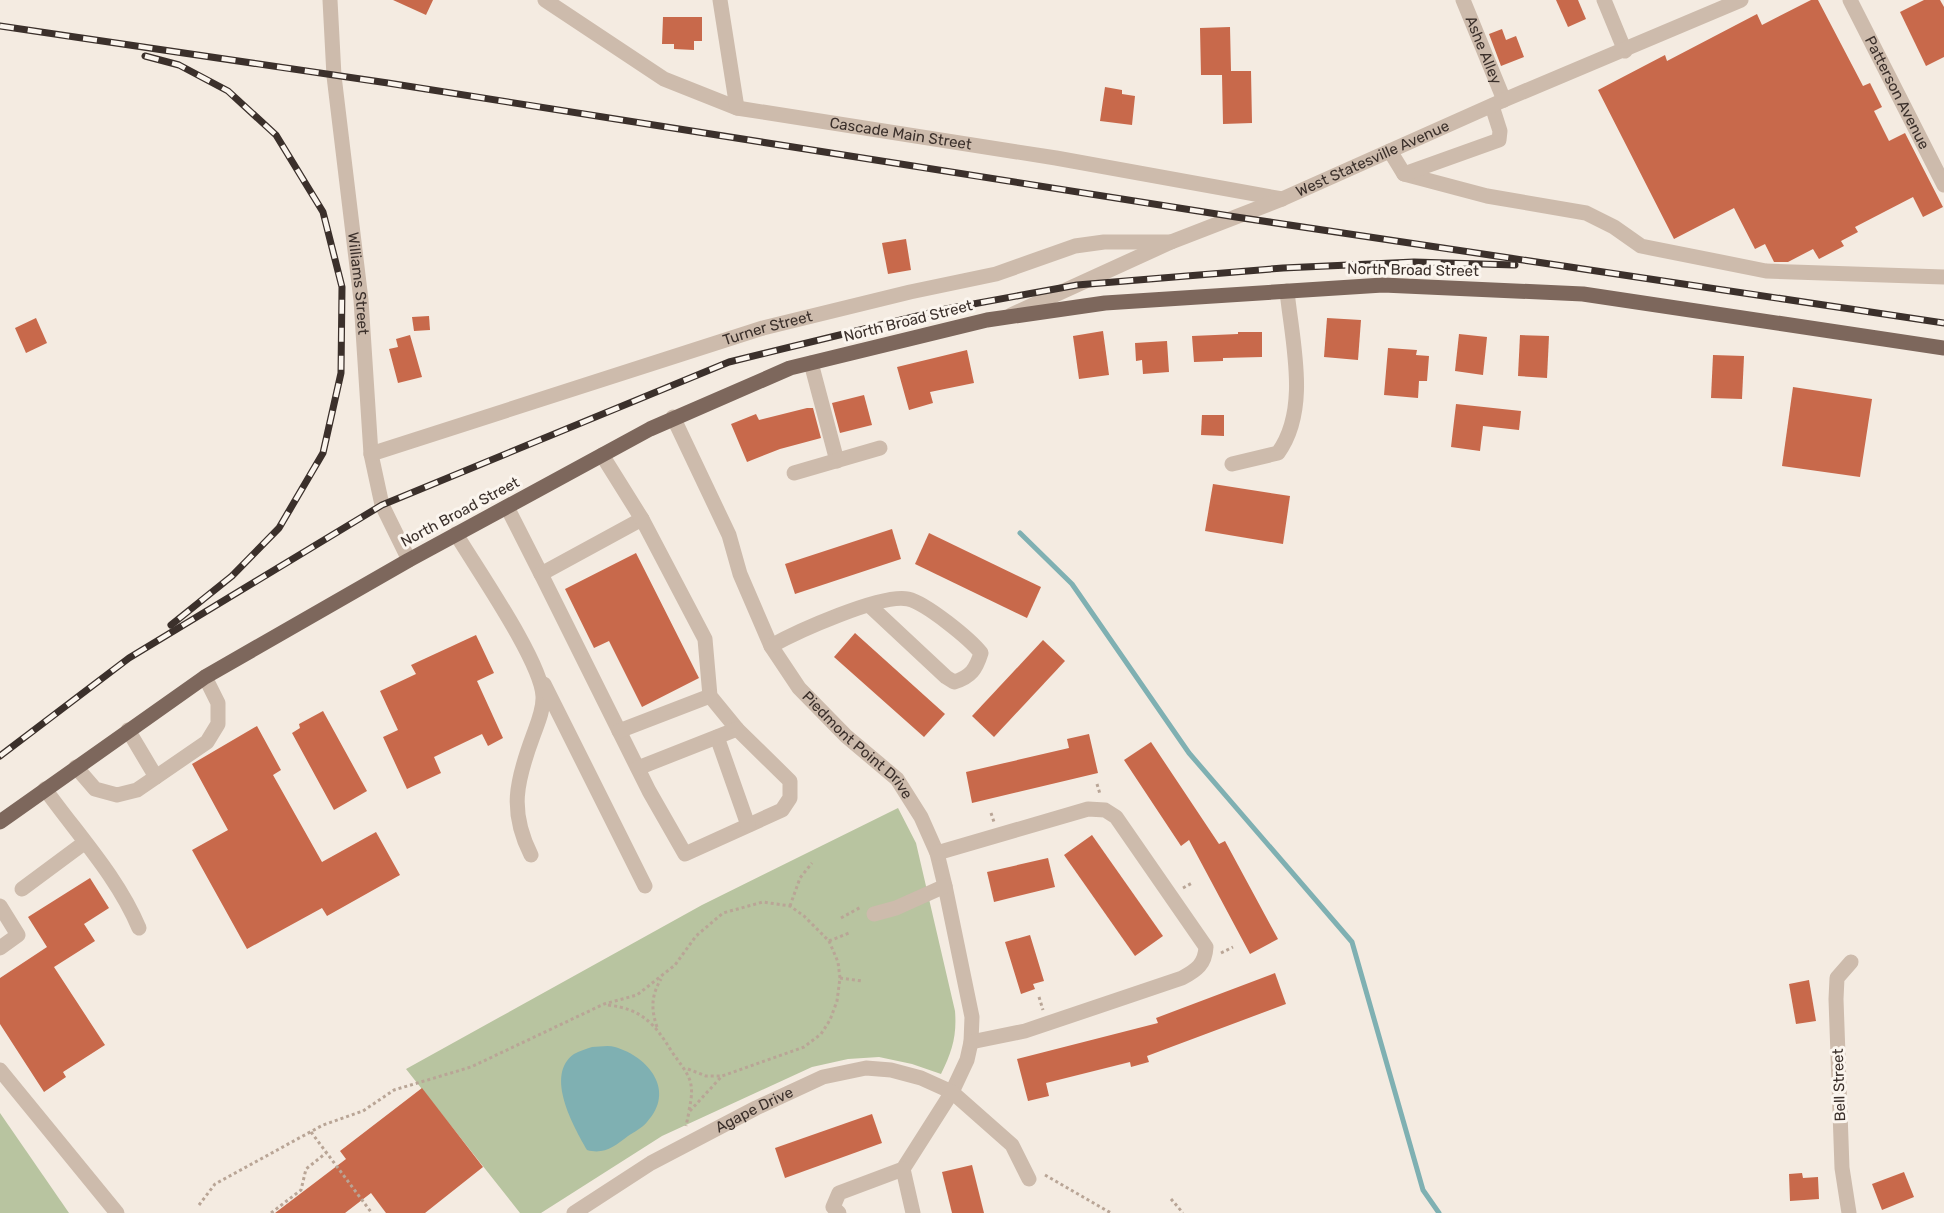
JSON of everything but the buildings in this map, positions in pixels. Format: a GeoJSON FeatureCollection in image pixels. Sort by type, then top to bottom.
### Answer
{"type":"FeatureCollection","features":[{"type":"Feature","properties":{"kind":"main road","name":"North Broad Street"},"geometry":{"type":"LineString","coordinates":[[0,822],[205,677],[409,560],[673,417],[790,368],[1005,317],[1105,303],[1383,285],[1582,294],[1944,348]]}},
{"type":"Feature","properties":{"kind":"street","name":"Williams Street"},"geometry":{"type":"LineString","coordinates":[[330,0],[334,76],[361,300],[371,454],[382,505],[409,560]]}},
{"type":"Feature","properties":{"kind":"street","name":"Cascade Main Street"},"geometry":{"type":"LineString","coordinates":[[545,0],[664,79],[737,108],[1056,158],[1282,199]]}},
{"type":"Feature","properties":{"kind":"street"},"geometry":{"type":"LineString","coordinates":[[720,0],[737,108]]}},
{"type":"Feature","properties":{"kind":"street","name":"Ashe Alley"},"geometry":{"type":"LineString","coordinates":[[1404,174],[1499,141],[1498,103],[1463,0]]}},
{"type":"Feature","properties":{"kind":"street"},"geometry":{"type":"LineString","coordinates":[[1604,0],[1625,51]]}},
{"type":"Feature","properties":{"kind":"street","name":"West Statesville Avenue"},"geometry":{"type":"LineString","coordinates":[[1005,317],[1171,242],[1282,199],[1498,103],[1741,0]]}},
{"type":"Feature","properties":{"kind":"street","name":"Patterson Avenue"},"geometry":{"type":"LineString","coordinates":[[1850,0],[1944,185]]}},
{"type":"Feature","properties":{"kind":"street"},"geometry":{"type":"LineString","coordinates":[[1390,151],[1404,174],[1487,196],[1586,213],[1614,226],[1641,246],[1766,271],[1944,277]]}},
{"type":"Feature","properties":{"kind":"street","name":"Turner Street"},"geometry":{"type":"LineString","coordinates":[[371,454],[763,328],[910,292],[996,274],[1075,246],[1104,242],[1171,242]]}},
{"type":"Feature","properties":{"kind":"street"},"geometry":{"type":"LineString","coordinates":[[1232,464],[1278,453],[1289,438],[1296,407],[1287,291]]}},
{"type":"Feature","properties":{"kind":"street"},"geometry":{"type":"LineString","coordinates":[[811,363],[837,461]]}},
{"type":"Feature","properties":{"kind":"street","name":"Piedmont Point Drive"},"geometry":{"type":"LineString","coordinates":[[673,417],[729,536],[741,573],[771,646],[799,688],[846,736],[897,779],[921,816],[937,853],[972,1017],[971,1042],[961,1077],[903,1169]]}},
{"type":"Feature","properties":{"kind":"street"},"geometry":{"type":"LineString","coordinates":[[794,473],[880,448]]}},
{"type":"Feature","properties":{"kind":"street"},"geometry":{"type":"LineString","coordinates":[[507,507],[619,731],[685,854],[782,810],[790,798],[792,789],[790,781],[738,729],[711,696],[705,639],[642,519],[602,455]]}},
{"type":"Feature","properties":{"kind":"street"},"geometry":{"type":"LineString","coordinates":[[541,574],[642,519]]}},
{"type":"Feature","properties":{"kind":"street"},"geometry":{"type":"LineString","coordinates":[[456,534],[536,668],[645,886]]}},
{"type":"Feature","properties":{"kind":"street"},"geometry":{"type":"LineString","coordinates":[[771,646],[804,628],[870,606],[893,599],[911,599],[969,638],[981,653],[976,670],[965,679],[954,682],[870,606]]}},
{"type":"Feature","properties":{"kind":"street"},"geometry":{"type":"LineString","coordinates":[[531,855],[520,832],[516,807],[518,782],[543,697],[536,668]]}},
{"type":"Feature","properties":{"kind":"street"},"geometry":{"type":"LineString","coordinates":[[76,767],[95,789],[117,795],[137,790],[207,742],[218,724],[218,703],[205,677]]}},
{"type":"Feature","properties":{"kind":"street"},"geometry":{"type":"LineString","coordinates":[[619,731],[711,696]]}},
{"type":"Feature","properties":{"kind":"street"},"geometry":{"type":"LineString","coordinates":[[638,768],[738,729]]}},
{"type":"Feature","properties":{"kind":"street"},"geometry":{"type":"LineString","coordinates":[[128,730],[156,777]]}},
{"type":"Feature","properties":{"kind":"street"},"geometry":{"type":"LineString","coordinates":[[717,737],[748,825]]}},
{"type":"Feature","properties":{"kind":"street"},"geometry":{"type":"LineString","coordinates":[[45,789],[84,843],[109,872],[130,907],[139,928]]}},
{"type":"Feature","properties":{"kind":"street"},"geometry":{"type":"LineString","coordinates":[[937,853],[1088,809],[1104,810],[1116,817],[1206,947],[1206,957],[1198,969],[1182,978],[1025,1031],[971,1042]]}},
{"type":"Feature","properties":{"kind":"street"},"geometry":{"type":"LineString","coordinates":[[22,889],[84,843]]}},
{"type":"Feature","properties":{"kind":"street"},"geometry":{"type":"LineString","coordinates":[[872,908],[896,908],[945,886]]}},
{"type":"Feature","properties":{"kind":"street"},"geometry":{"type":"LineString","coordinates":[[0,906],[18,935],[0,948]]}},
{"type":"Feature","properties":{"kind":"street","name":"Bell Street"},"geometry":{"type":"LineString","coordinates":[[1850,1213],[1842,1168],[1836,999],[1837,978],[1851,962]]}},
{"type":"Feature","properties":{"kind":"street","name":"Agape Drive"},"geometry":{"type":"LineString","coordinates":[[574,1213],[651,1163],[756,1108],[823,1077],[866,1068],[891,1070],[921,1077],[952,1092],[1012,1146],[1029,1179]]}},
{"type":"Feature","properties":{"kind":"street"},"geometry":{"type":"LineString","coordinates":[[0,1070],[117,1213]]}},
{"type":"Feature","properties":{"kind":"street"},"geometry":{"type":"LineString","coordinates":[[839,1213],[833,1207],[839,1193],[903,1169],[913,1213]]}},
{"type":"Feature","properties":{"kind":"path"},"geometry":{"type":"LineString","coordinates":[[790,906],[800,878],[812,863]]}},
{"type":"Feature","properties":{"kind":"path"},"geometry":{"type":"LineString","coordinates":[[199,1205],[215,1184],[311,1132],[363,1111],[394,1090],[471,1067],[604,1004],[637,994],[675,966],[696,936],[723,913],[763,902],[790,906],[829,940],[838,962],[840,978],[837,1001],[831,1020],[821,1034],[804,1047],[722,1076],[706,1076],[686,1068]]}},
{"type":"Feature","properties":{"kind":"path"},"geometry":{"type":"LineString","coordinates":[[841,918],[872,908]]}},
{"type":"Feature","properties":{"kind":"path"},"geometry":{"type":"LineString","coordinates":[[829,940],[849,933]]}},
{"type":"Feature","properties":{"kind":"path"},"geometry":{"type":"LineString","coordinates":[[658,1029],[652,1004],[654,991],[661,978]]}},
{"type":"Feature","properties":{"kind":"path"},"geometry":{"type":"LineString","coordinates":[[840,978],[862,981]]}},
{"type":"Feature","properties":{"kind":"path"},"geometry":{"type":"LineString","coordinates":[[604,1004],[631,1009],[658,1029],[686,1068],[693,1092],[686,1128]]}},
{"type":"Feature","properties":{"kind":"path"},"geometry":{"type":"LineString","coordinates":[[689,1112],[722,1076]]}},
{"type":"Feature","properties":{"kind":"path"},"geometry":{"type":"LineString","coordinates":[[311,1132],[371,1212]]}},
{"type":"Feature","properties":{"kind":"path"},"geometry":{"type":"LineString","coordinates":[[271,1213],[301,1190],[306,1169],[327,1153]]}},
{"type":"Feature","properties":{"kind":"path"},"geometry":{"type":"LineString","coordinates":[[1020,1160],[1111,1213]]}},
{"type":"Feature","properties":{"kind":"path"},"geometry":{"type":"LineString","coordinates":[[1171,1199],[1183,1213]]}},
{"type":"Feature","properties":{"kind":"green space"},"geometry":{"type":"Polygon","coordinates":[[[898,808],[916,843],[955,1011],[953,1044],[941,1074],[912,1064],[879,1057],[848,1059],[812,1067],[662,1136],[541,1213],[520,1213],[406,1069],[702,905],[898,808]]]}},
{"type":"Feature","properties":{"kind":"green space"},"geometry":{"type":"Polygon","coordinates":[[[0,1113],[69,1213],[0,1213],[0,1113]]]}},
{"type":"Feature","properties":{"kind":"water"},"geometry":{"type":"Polygon","coordinates":[[[612,1046],[627,1052],[648,1067],[659,1087],[659,1099],[655,1110],[645,1124],[614,1146],[599,1151],[587,1150],[569,1115],[562,1088],[565,1063],[574,1054],[592,1047],[612,1046]]]}},
{"type":"Feature","properties":{"kind":"waterway"},"geometry":{"type":"LineString","coordinates":[[1020,533],[1072,584],[1189,753],[1352,942],[1423,1190],[1439,1213]]}},
{"type":"Feature","properties":{"kind":"railway"},"geometry":{"type":"LineString","coordinates":[[0,26],[388,83],[1236,217],[1944,323]]}},
{"type":"Feature","properties":{"kind":"railway"},"geometry":{"type":"LineString","coordinates":[[145,56],[179,65],[228,91],[276,135],[323,212],[342,287],[341,373],[323,453],[279,528],[232,576],[171,625]]}},
{"type":"Feature","properties":{"kind":"railway"},"geometry":{"type":"LineString","coordinates":[[0,756],[129,658],[382,505],[729,362],[946,309],[1077,285],[1283,268],[1414,262],[1515,265]]}}]}
